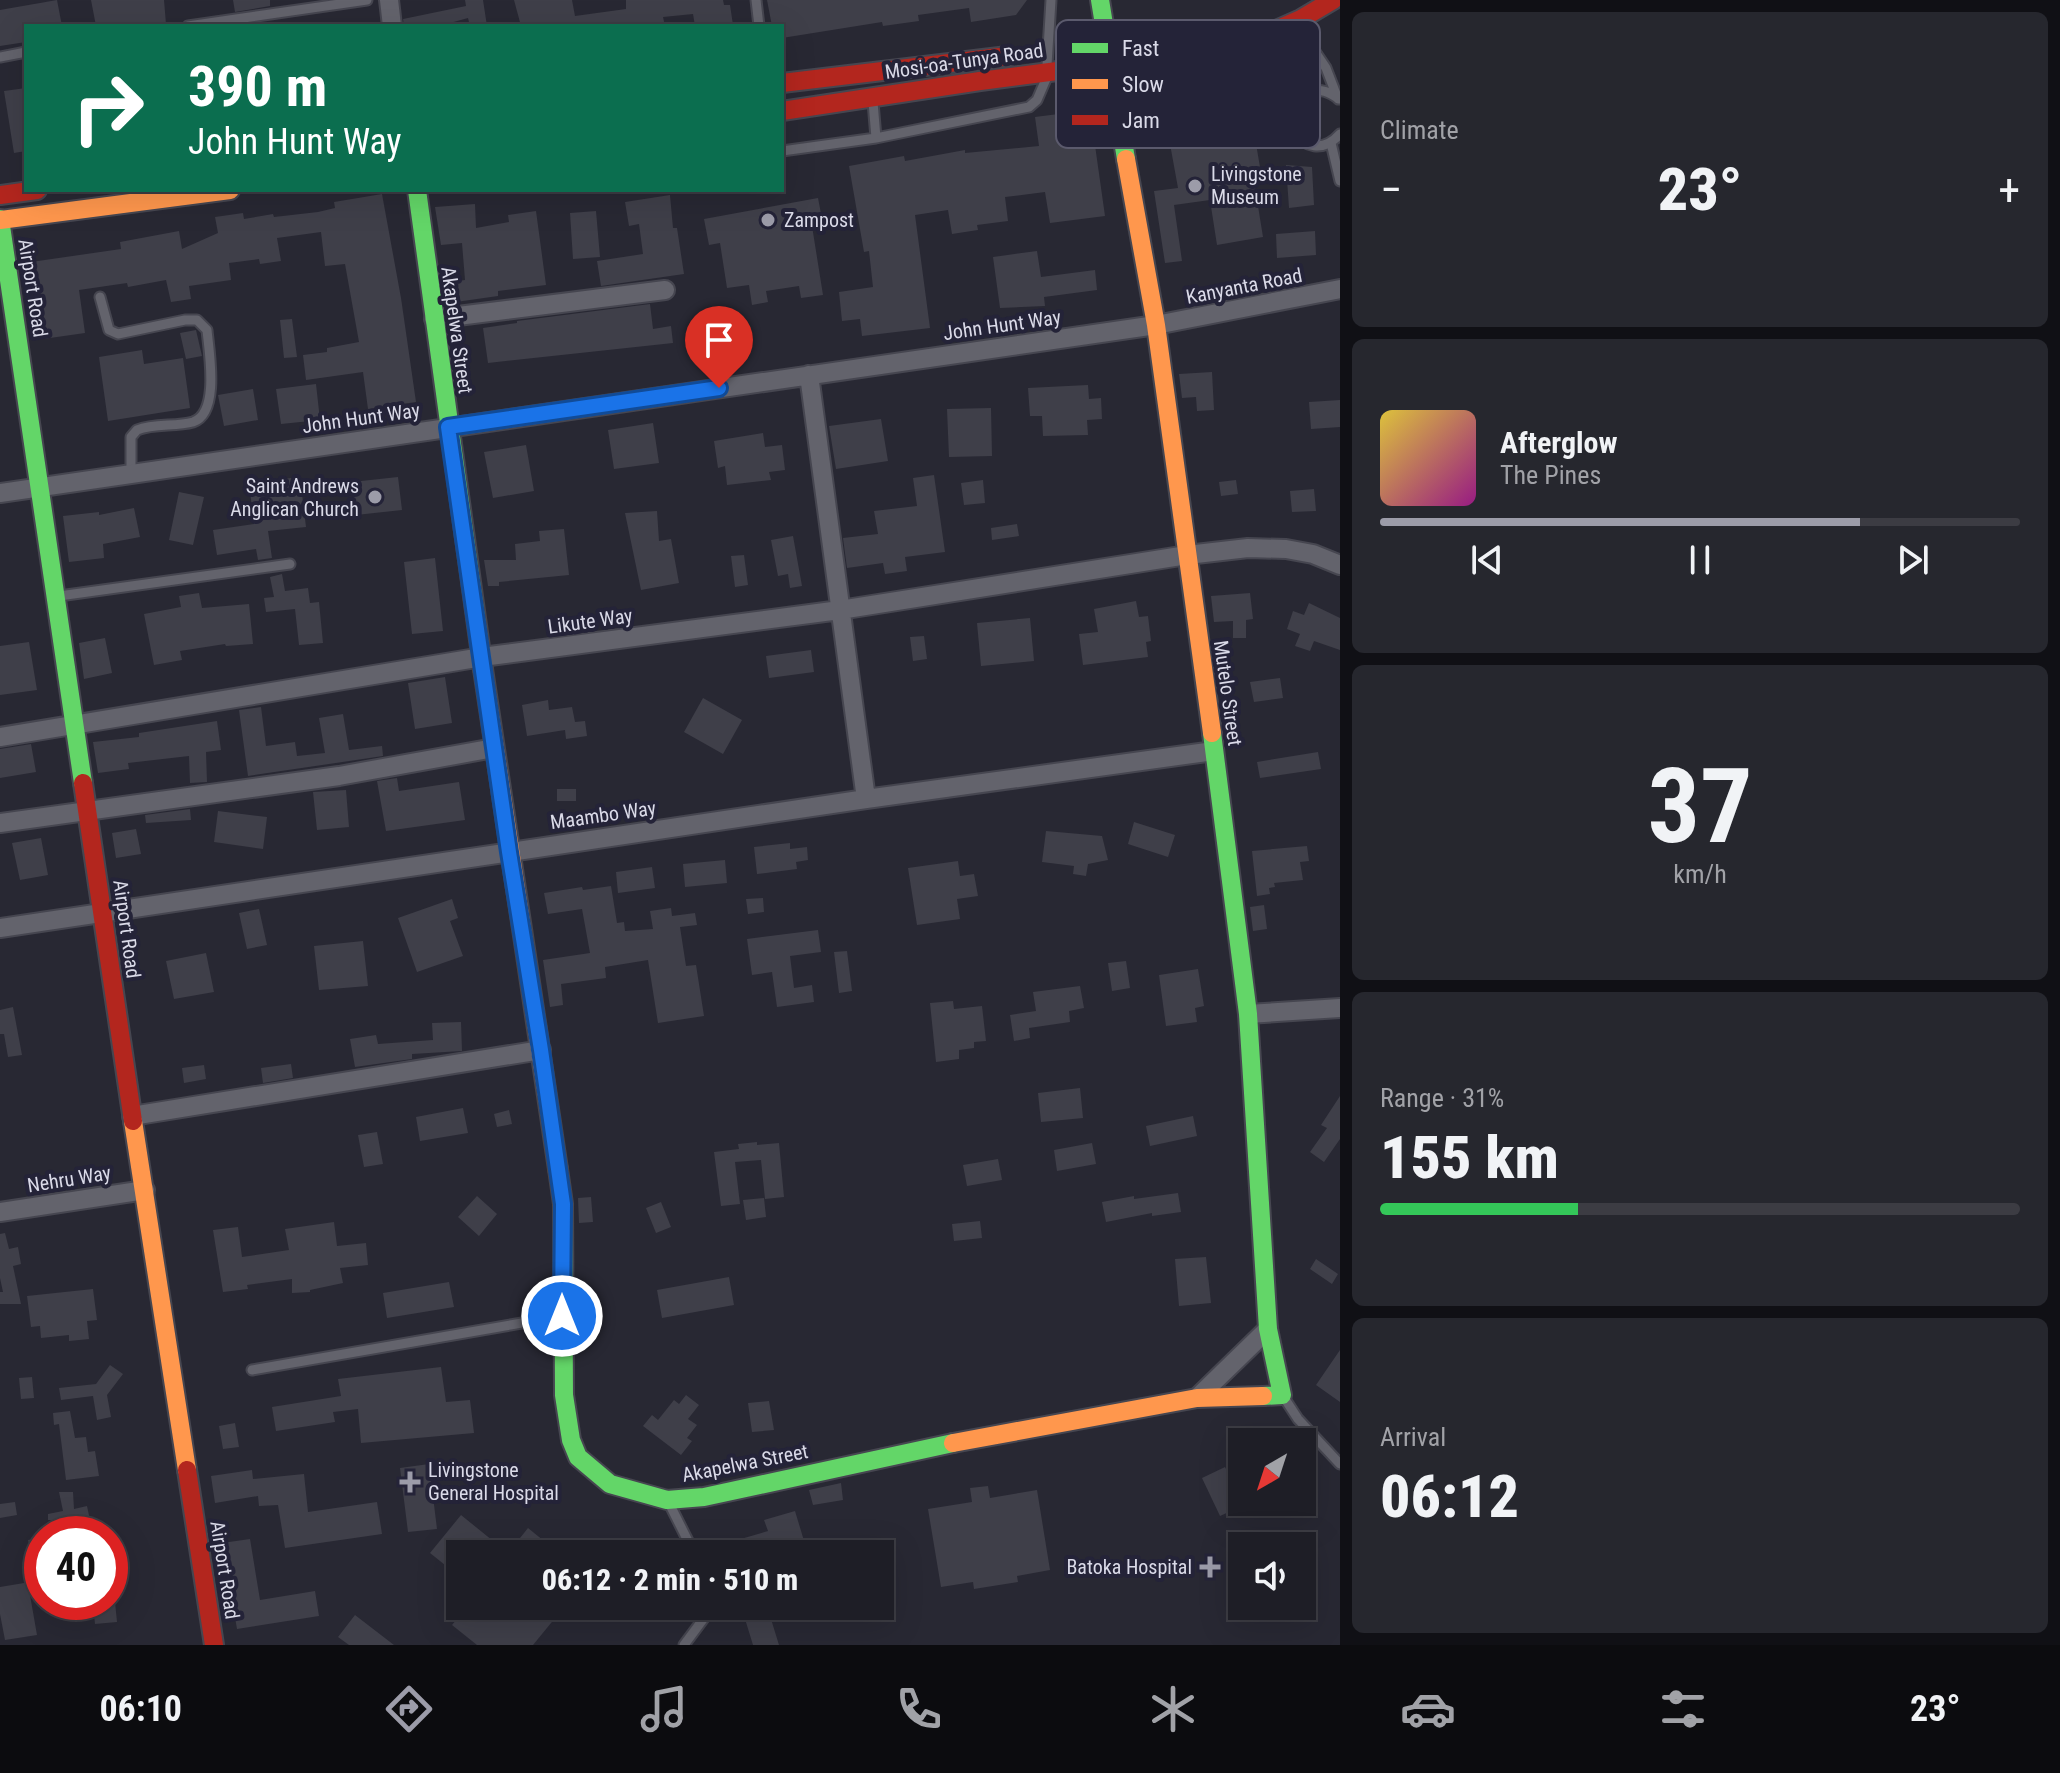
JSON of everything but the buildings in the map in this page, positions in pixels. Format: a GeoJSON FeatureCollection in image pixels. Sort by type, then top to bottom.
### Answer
{"type":"FeatureCollection","features":[{"type":"Feature","properties":{"kind":"main road","name":"Mutelo Street"},"geometry":{"type":"LineString","coordinates":[[1100,0],[1100,20]]}},
{"type":"Feature","properties":{"kind":"main road","name":"Mosi-oa-Tunya Road"},"geometry":{"type":"LineString","coordinates":[[1298,20],[1333,0]]}},
{"type":"Feature","properties":{"kind":"main road","name":"Mosi-oa-Tunya Road"},"geometry":{"type":"LineString","coordinates":[[784,83],[952,60],[1053,51]]}},
{"type":"Feature","properties":{"kind":"main road","name":"Mosi-oa-Tunya Road"},"geometry":{"type":"LineString","coordinates":[[784,111],[1056,69]]}},
{"type":"Feature","properties":{"kind":"main road","name":"Mutelo Street"},"geometry":{"type":"LineString","coordinates":[[1120,148],[1156,325],[1214,751],[1248,1014],[1268,1329],[1282,1395]]}},
{"type":"Feature","properties":{"kind":"main road"},"geometry":{"type":"LineString","coordinates":[[0,195],[24,192]]}},
{"type":"Feature","properties":{"kind":"main road"},"geometry":{"type":"LineString","coordinates":[[0,219],[214,192]]}},
{"type":"Feature","properties":{"kind":"main road","name":"Akapelwa Street"},"geometry":{"type":"LineString","coordinates":[[417,192],[494,748],[563,1204],[564,1395],[571,1440],[578,1457],[610,1484],[667,1500],[704,1497],[898,1453],[1197,1398],[1282,1395]]}},
{"type":"Feature","properties":{"kind":"main road","name":"Airport Road"},"geometry":{"type":"LineString","coordinates":[[0,219],[132,1116],[214,1645]]}},
{"type":"Feature","properties":{"kind":"street"},"geometry":{"type":"LineString","coordinates":[[389,0],[392,24]]}},
{"type":"Feature","properties":{"kind":"street","name":"Kanyanta Road"},"geometry":{"type":"LineString","coordinates":[[1156,325],[1340,289]]}},
{"type":"Feature","properties":{"kind":"street"},"geometry":{"type":"LineString","coordinates":[[434,319],[665,290]]}},
{"type":"Feature","properties":{"kind":"street","name":"John Hunt Way"},"geometry":{"type":"LineString","coordinates":[[0,493],[1156,325]]}},
{"type":"Feature","properties":{"kind":"street"},"geometry":{"type":"LineString","coordinates":[[809,375],[866,799]]}},
{"type":"Feature","properties":{"kind":"street","name":"Likute Way"},"geometry":{"type":"LineString","coordinates":[[0,737],[482,657],[840,610],[1187,555],[1248,548],[1286,549],[1313,554],[1340,565]]}},
{"type":"Feature","properties":{"kind":"street"},"geometry":{"type":"LineString","coordinates":[[0,823],[339,776],[494,748]]}},
{"type":"Feature","properties":{"kind":"street","name":"Maambo Way"},"geometry":{"type":"LineString","coordinates":[[0,928],[866,799],[1214,751]]}},
{"type":"Feature","properties":{"kind":"street"},"geometry":{"type":"LineString","coordinates":[[1248,1014],[1340,1008]]}},
{"type":"Feature","properties":{"kind":"street"},"geometry":{"type":"LineString","coordinates":[[132,1116],[541,1050]]}},
{"type":"Feature","properties":{"kind":"street","name":"Nehru Way"},"geometry":{"type":"LineString","coordinates":[[0,1212],[145,1190]]}},
{"type":"Feature","properties":{"kind":"street"},"geometry":{"type":"LineString","coordinates":[[1197,1398],[1268,1329]]}},
{"type":"Feature","properties":{"kind":"lane"},"geometry":{"type":"LineString","coordinates":[[202,24],[367,0]]}},
{"type":"Feature","properties":{"kind":"lane"},"geometry":{"type":"LineString","coordinates":[[756,0],[759,24]]}},
{"type":"Feature","properties":{"kind":"lane"},"geometry":{"type":"LineString","coordinates":[[784,151],[876,138],[1029,107],[1044,88],[1053,51],[1051,0]]}},
{"type":"Feature","properties":{"kind":"lane"},"geometry":{"type":"LineString","coordinates":[[0,57],[24,52]]}},
{"type":"Feature","properties":{"kind":"lane"},"geometry":{"type":"LineString","coordinates":[[1320,59],[1339,101]]}},
{"type":"Feature","properties":{"kind":"lane"},"geometry":{"type":"LineString","coordinates":[[1320,91],[1331,93],[1339,101]]}},
{"type":"Feature","properties":{"kind":"lane"},"geometry":{"type":"LineString","coordinates":[[873,96],[876,138]]}},
{"type":"Feature","properties":{"kind":"lane"},"geometry":{"type":"LineString","coordinates":[[1320,144],[1331,143],[1340,134]]}},
{"type":"Feature","properties":{"kind":"lane"},"geometry":{"type":"LineString","coordinates":[[1331,143],[1340,181]]}},
{"type":"Feature","properties":{"kind":"lane"},"geometry":{"type":"LineString","coordinates":[[100,297],[109,330],[118,334],[185,320],[197,320],[207,330],[210,403],[202,417],[192,422],[137,430],[131,437],[131,474]]}},
{"type":"Feature","properties":{"kind":"lane"},"geometry":{"type":"LineString","coordinates":[[56,597],[290,564]]}},
{"type":"Feature","properties":{"kind":"lane"},"geometry":{"type":"LineString","coordinates":[[252,1370],[562,1316]]}},
{"type":"Feature","properties":{"kind":"lane"},"geometry":{"type":"LineString","coordinates":[[1282,1395],[1298,1419],[1340,1464]]}},
{"type":"Feature","properties":{"kind":"lane"},"geometry":{"type":"LineString","coordinates":[[667,1500],[687,1540]]}},
{"type":"Feature","properties":{"kind":"lane"},"geometry":{"type":"LineString","coordinates":[[684,1645],[703,1620]]}},
{"type":"Feature","properties":{"kind":"traffic: fast"},"geometry":{"type":"LineString","coordinates":[[1100,0],[1103,20]]}},
{"type":"Feature","properties":{"kind":"traffic: fast"},"geometry":{"type":"LineString","coordinates":[[1124,148],[1126,159]]}},
{"type":"Feature","properties":{"kind":"traffic: fast"},"geometry":{"type":"LineString","coordinates":[[417,192],[483,669]]}},
{"type":"Feature","properties":{"kind":"traffic: fast"},"geometry":{"type":"LineString","coordinates":[[0,219],[83,783]]}},
{"type":"Feature","properties":{"kind":"traffic: fast"},"geometry":{"type":"LineString","coordinates":[[1212,733],[1248,1014],[1268,1329],[1282,1395],[1263,1396]]}},
{"type":"Feature","properties":{"kind":"traffic: fast"},"geometry":{"type":"LineString","coordinates":[[558,1169],[563,1204],[564,1395],[571,1440],[578,1457],[610,1484],[667,1500],[704,1497],[953,1443]]}},
{"type":"Feature","properties":{"kind":"traffic: slow"},"geometry":{"type":"LineString","coordinates":[[1126,159],[1156,325],[1212,733]]}},
{"type":"Feature","properties":{"kind":"traffic: slow"},"geometry":{"type":"LineString","coordinates":[[0,220],[215,192]]}},
{"type":"Feature","properties":{"kind":"traffic: slow"},"geometry":{"type":"LineString","coordinates":[[483,669],[558,1169]]}},
{"type":"Feature","properties":{"kind":"traffic: slow"},"geometry":{"type":"LineString","coordinates":[[133,1121],[187,1470]]}},
{"type":"Feature","properties":{"kind":"traffic: slow"},"geometry":{"type":"LineString","coordinates":[[953,1443],[1197,1398],[1263,1396]]}},
{"type":"Feature","properties":{"kind":"traffic: jam"},"geometry":{"type":"LineString","coordinates":[[1299,20],[1333,0]]}},
{"type":"Feature","properties":{"kind":"traffic: jam"},"geometry":{"type":"LineString","coordinates":[[784,83],[1008,56]]}},
{"type":"Feature","properties":{"kind":"traffic: jam"},"geometry":{"type":"LineString","coordinates":[[784,111],[1056,71]]}},
{"type":"Feature","properties":{"kind":"traffic: jam"},"geometry":{"type":"LineString","coordinates":[[0,195],[24,192]]}},
{"type":"Feature","properties":{"kind":"traffic: jam"},"geometry":{"type":"LineString","coordinates":[[83,783],[133,1121]]}},
{"type":"Feature","properties":{"kind":"traffic: jam"},"geometry":{"type":"LineString","coordinates":[[187,1470],[214,1645]]}},
{"type":"Feature","properties":{"kind":"place","name":"Livingstone Museum"},"geometry":{"type":"Point","coordinates":[1195,186]}},
{"type":"Feature","properties":{"kind":"place","name":"Zampost"},"geometry":{"type":"Point","coordinates":[768,220]}},
{"type":"Feature","properties":{"kind":"place","name":"Saint Andrews Anglican Church"},"geometry":{"type":"Point","coordinates":[375,497]}},
{"type":"Feature","properties":{"kind":"place","name":"Livingstone General Hospital"},"geometry":{"type":"Point","coordinates":[410,1482]}},
{"type":"Feature","properties":{"kind":"place","name":"Batoka Hospital"},"geometry":{"type":"Point","coordinates":[1210,1567]}},
{"type":"Feature","properties":{"kind":"route"},"geometry":{"type":"LineString","coordinates":[[562,1316],[563,1204],[448,427],[719,388]]}}]}
